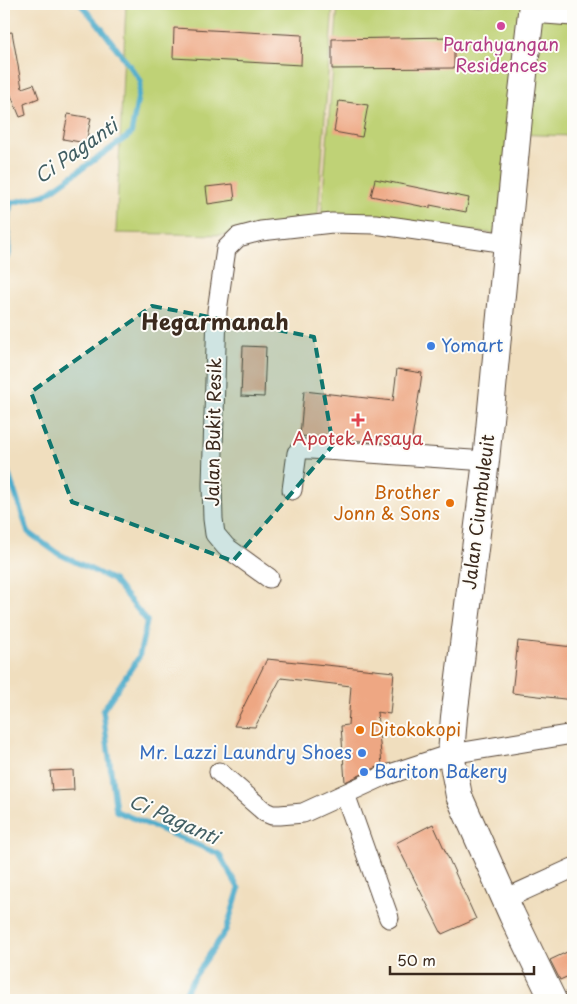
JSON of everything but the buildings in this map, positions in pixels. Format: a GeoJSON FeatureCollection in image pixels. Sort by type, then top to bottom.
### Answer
{"type":"FeatureCollection","features":[{"type":"Feature","properties":{"kind":"main road","name":"Jalan Ciumbuleuit"},"geometry":{"type":"LineString","coordinates":[[531,8],[486,461],[451,754],[459,796],[552,1000]]}},
{"type":"Feature","properties":{"kind":"street"},"geometry":{"type":"LineString","coordinates":[[531,8],[573,16]]}},
{"type":"Feature","properties":{"kind":"street","name":"Jalan Bukit Resik"},"geometry":{"type":"LineString","coordinates":[[269,578],[226,547],[215,534],[212,519],[217,312],[226,249],[238,237],[261,231],[332,223],[375,224],[507,242]]}},
{"type":"Feature","properties":{"kind":"street"},"geometry":{"type":"LineString","coordinates":[[292,490],[297,453],[302,449],[486,461]]}},
{"type":"Feature","properties":{"kind":"street"},"geometry":{"type":"LineString","coordinates":[[219,772],[272,815],[303,813],[384,776],[451,754],[573,734]]}},
{"type":"Feature","properties":{"kind":"street"},"geometry":{"type":"LineString","coordinates":[[345,794],[389,918]]}},
{"type":"Feature","properties":{"kind":"street"},"geometry":{"type":"LineString","coordinates":[[505,899],[573,868]]}},
{"type":"Feature","properties":{"kind":"highlighted area"},"geometry":{"type":"Polygon","coordinates":[[[152,306],[314,337],[333,445],[233,561],[72,502],[31,392],[152,306]]]}},
{"type":"Feature","properties":{"kind":"green space"},"geometry":{"type":"Polygon","coordinates":[[[126,4],[333,4],[318,215],[226,235],[116,233],[126,4]]]}},
{"type":"Feature","properties":{"kind":"green space"},"geometry":{"type":"Polygon","coordinates":[[[338,4],[527,4],[573,22],[573,136],[510,134],[503,234],[321,219],[338,4]]]}},
{"type":"Feature","properties":{"kind":"waterway","name":"Ci Paganti"},"geometry":{"type":"LineString","coordinates":[[4,262],[9,254],[8,220],[11,203],[45,195],[131,134],[141,81],[99,25],[80,4]]}},
{"type":"Feature","properties":{"kind":"waterway","name":"Ci Paganti"},"geometry":{"type":"LineString","coordinates":[[4,455],[28,532],[57,553],[113,580],[147,621],[139,657],[103,710],[116,811],[219,854],[239,889],[226,930],[191,982],[182,1000]]}},
{"type":"Feature","properties":{"kind":"place","name":"Parahyangan Residences"},"geometry":{"type":"Point","coordinates":[501,26]}},
{"type":"Feature","properties":{"kind":"place","name":"Yomart"},"geometry":{"type":"Point","coordinates":[431,346]}},
{"type":"Feature","properties":{"kind":"place","name":"Apotek Arsaya"},"geometry":{"type":"Point","coordinates":[358,420]}},
{"type":"Feature","properties":{"kind":"place","name":"Brother Jonn & Sons"},"geometry":{"type":"Point","coordinates":[450,503]}},
{"type":"Feature","properties":{"kind":"place","name":"Ditokokopi"},"geometry":{"type":"Point","coordinates":[360,730]}},
{"type":"Feature","properties":{"kind":"place","name":"Mr. Lazzi Laundry Shoes"},"geometry":{"type":"Point","coordinates":[362,753]}},
{"type":"Feature","properties":{"kind":"place","name":"Bariton Bakery"},"geometry":{"type":"Point","coordinates":[364,772]}},
{"type":"Feature","properties":{"kind":"district","name":"Hegarmanah"},"geometry":{"type":"Point","coordinates":[215,322]}}]}
